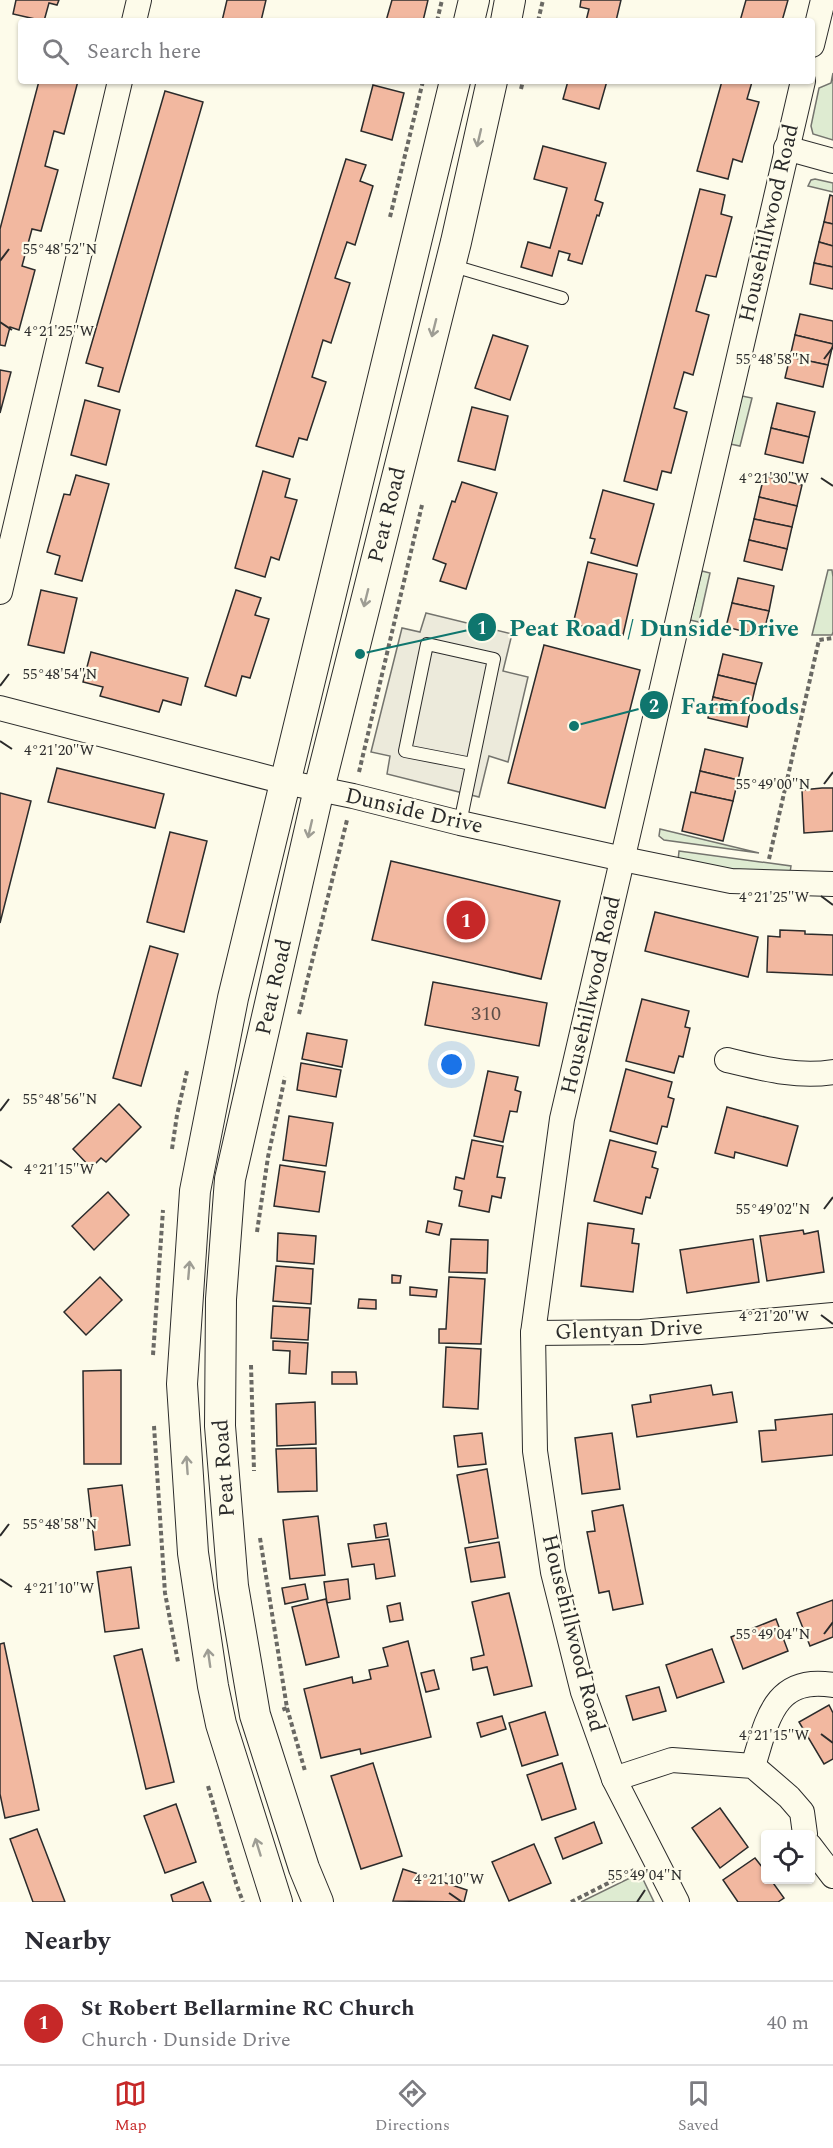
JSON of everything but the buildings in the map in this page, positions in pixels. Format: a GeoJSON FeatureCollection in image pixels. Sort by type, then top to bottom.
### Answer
{"type":"FeatureCollection","features":[{"type":"Feature","properties":{"kind":"street"},"geometry":{"type":"LineString","coordinates":[[135,18],[139,0]]}},
{"type":"Feature","properties":{"kind":"street"},"geometry":{"type":"LineString","coordinates":[[470,18],[474,0]]}},
{"type":"Feature","properties":{"kind":"street"},"geometry":{"type":"LineString","coordinates":[[507,18],[510,0]]}},
{"type":"Feature","properties":{"kind":"street"},"geometry":{"type":"LineString","coordinates":[[815,33],[823,0]]}},
{"type":"Feature","properties":{"kind":"street"},"geometry":{"type":"LineString","coordinates":[[0,592],[119,84]]}},
{"type":"Feature","properties":{"kind":"street","name":"Peat Road"},"geometry":{"type":"LineString","coordinates":[[277,1902],[221,1724],[193,1553],[182,1384],[195,1191],[232,998],[454,84]]}},
{"type":"Feature","properties":{"kind":"street","name":"Peat Road"},"geometry":{"type":"LineString","coordinates":[[318,1902],[304,1868],[255,1715],[233,1586],[219,1426],[221,1299],[231,1179],[319,789],[450,265],[491,84]]}},
{"type":"Feature","properties":{"kind":"street","name":"Househillwood Road"},"geometry":{"type":"LineString","coordinates":[[677,1902],[614,1779],[583,1692],[553,1572],[535,1450],[532,1334],[562,1119],[802,84]]}},
{"type":"Feature","properties":{"kind":"street"},"geometry":{"type":"LineString","coordinates":[[786,148],[833,161]]}},
{"type":"Feature","properties":{"kind":"street","name":"Dunside Drive"},"geometry":{"type":"LineString","coordinates":[[0,708],[285,782],[623,859],[731,881],[833,884]]}},
{"type":"Feature","properties":{"kind":"street"},"geometry":{"type":"LineString","coordinates":[[726,1060],[765,1069],[813,1075],[833,1072]]}},
{"type":"Feature","properties":{"kind":"street","name":"Glentyan Drive"},"geometry":{"type":"LineString","coordinates":[[532,1334],[641,1332],[833,1315]]}},
{"type":"Feature","properties":{"kind":"street"},"geometry":{"type":"LineString","coordinates":[[753,1766],[770,1715],[785,1692],[815,1682],[833,1685]]}},
{"type":"Feature","properties":{"kind":"street"},"geometry":{"type":"LineString","coordinates":[[614,1779],[672,1760],[753,1766],[789,1797],[802,1812],[804,1830]]}},
{"type":"Feature","properties":{"kind":"street"},"geometry":{"type":"LineString","coordinates":[[815,1853],[833,1876]]}},
{"type":"Feature","properties":{"kind":"lane"},"geometry":{"type":"LineString","coordinates":[[450,265],[562,298]]}},
{"type":"Feature","properties":{"kind":"lane"},"geometry":{"type":"LineString","coordinates":[[460,823],[494,659],[427,644],[405,751],[472,764]]}},
{"type":"Feature","properties":{"kind":"path"},"geometry":{"type":"LineString","coordinates":[[438,18],[442,0]]}},
{"type":"Feature","properties":{"kind":"path"},"geometry":{"type":"LineString","coordinates":[[539,18],[543,0]]}},
{"type":"Feature","properties":{"kind":"path"},"geometry":{"type":"LineString","coordinates":[[520,92],[522,84]]}},
{"type":"Feature","properties":{"kind":"path"},"geometry":{"type":"LineString","coordinates":[[297,1021],[422,505]]}},
{"type":"Feature","properties":{"kind":"path"},"geometry":{"type":"LineString","coordinates":[[768,860],[819,640],[833,638]]}},
{"type":"Feature","properties":{"kind":"path"},"geometry":{"type":"LineString","coordinates":[[762,859],[779,860]]}},
{"type":"Feature","properties":{"kind":"path"},"geometry":{"type":"LineString","coordinates":[[256,1237],[268,1157],[287,1066]]}},
{"type":"Feature","properties":{"kind":"path"},"geometry":{"type":"LineString","coordinates":[[251,1354],[255,1481]]}},
{"type":"Feature","properties":{"kind":"path"},"geometry":{"type":"LineString","coordinates":[[255,1715],[287,1708],[258,1527]]}},
{"type":"Feature","properties":{"kind":"path"},"geometry":{"type":"LineString","coordinates":[[207,1780],[243,1902]]}},
{"type":"Feature","properties":{"kind":"path"},"geometry":{"type":"LineString","coordinates":[[571,1902],[656,1859]]}},
{"type":"Feature","properties":{"kind":"green space"},"geometry":{"type":"Polygon","coordinates":[[[833,73],[833,140],[813,134],[811,126],[819,88],[831,83],[833,73]]]}},
{"type":"Feature","properties":{"kind":"green space"},"geometry":{"type":"Polygon","coordinates":[[[811,180],[833,183],[833,192],[808,186],[811,180]]]}},
{"type":"Feature","properties":{"kind":"green space"},"geometry":{"type":"Polygon","coordinates":[[[742,396],[752,398],[740,446],[730,444],[742,396]]]}},
{"type":"Feature","properties":{"kind":"green space"},"geometry":{"type":"Polygon","coordinates":[[[828,570],[832,570],[833,577],[833,632],[832,635],[812,635],[828,570]]]}},
{"type":"Feature","properties":{"kind":"green space"},"geometry":{"type":"Polygon","coordinates":[[[702,571],[710,573],[699,622],[690,620],[702,571]]]}},
{"type":"Feature","properties":{"kind":"green space"},"geometry":{"type":"Polygon","coordinates":[[[660,829],[759,853],[664,840],[659,836],[660,829]]]}},
{"type":"Feature","properties":{"kind":"green space"},"geometry":{"type":"Polygon","coordinates":[[[679,851],[791,866],[790,873],[731,869],[678,861],[679,851]]]}},
{"type":"Feature","properties":{"kind":"green space"},"geometry":{"type":"Polygon","coordinates":[[[640,1873],[654,1902],[581,1902],[640,1873]]]}},
{"type":"Feature","properties":{"kind":"shaded area"},"geometry":{"type":"Polygon","coordinates":[[[426,613],[512,634],[503,671],[528,677],[508,762],[489,756],[479,797],[387,774],[390,756],[371,752],[402,628],[420,632],[426,613]]]}},
{"type":"Feature","properties":{"kind":"place","name":"Peat Road / Dunside Drive"},"geometry":{"type":"Point","coordinates":[360,654]}},
{"type":"Feature","properties":{"kind":"place","name":"Farmfoods"},"geometry":{"type":"Point","coordinates":[574,726]}},
{"type":"Feature","properties":{"kind":"place","name":"St Robert Bellarmine RC Church"},"geometry":{"type":"Point","coordinates":[466,920]}}]}
